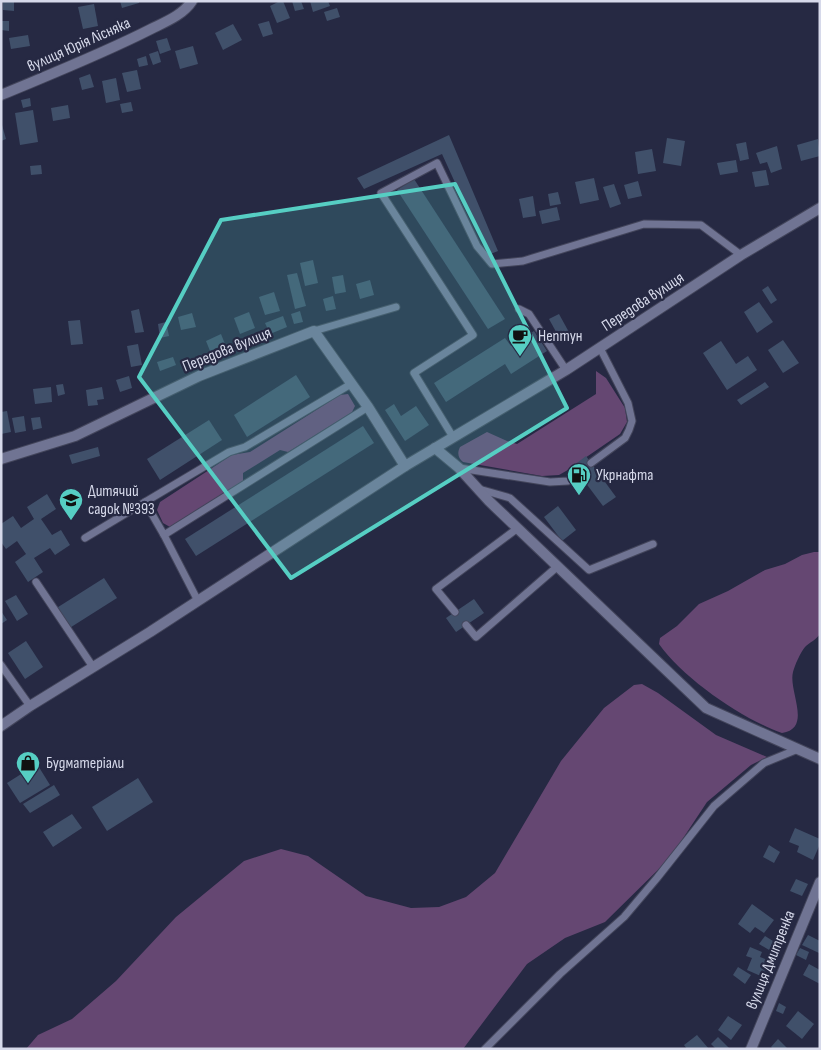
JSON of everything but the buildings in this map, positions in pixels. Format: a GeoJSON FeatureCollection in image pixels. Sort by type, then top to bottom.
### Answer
{"type":"FeatureCollection","features":[{"type":"Feature","properties":{"kind":"street","name":"вулиця Юрія Лісняка"},"geometry":{"type":"LineString","coordinates":[[1,95],[86,60],[139,35],[178,15],[192,1]]}},
{"type":"Feature","properties":{"kind":"street","name":"Передова вулиця"},"geometry":{"type":"LineString","coordinates":[[1,726],[405,466],[566,370],[741,255],[820,208]]}},
{"type":"Feature","properties":{"kind":"street","name":"Передова вулиця"},"geometry":{"type":"LineString","coordinates":[[1,459],[75,436],[199,376],[314,331]]}},
{"type":"Feature","properties":{"kind":"street"},"geometry":{"type":"LineString","coordinates":[[314,331],[368,407],[405,466]]}},
{"type":"Feature","properties":{"kind":"street"},"geometry":{"type":"LineString","coordinates":[[435,448],[459,468],[518,528],[706,708],[820,759]]}},
{"type":"Feature","properties":{"kind":"street","name":"вулиця Дмитренка"},"geometry":{"type":"LineString","coordinates":[[751,1049],[820,882]]}},
{"type":"Feature","properties":{"kind":"lane"},"geometry":{"type":"LineString","coordinates":[[453,437],[414,373],[473,335],[381,193],[438,164],[477,246],[492,264],[523,261],[644,224],[701,225],[741,255]]}},
{"type":"Feature","properties":{"kind":"lane"},"geometry":{"type":"LineString","coordinates":[[314,331],[396,307]]}},
{"type":"Feature","properties":{"kind":"lane"},"geometry":{"type":"LineString","coordinates":[[519,309],[528,314],[566,370]]}},
{"type":"Feature","properties":{"kind":"lane"},"geometry":{"type":"LineString","coordinates":[[591,463],[625,438],[632,421],[628,403],[600,348]]}},
{"type":"Feature","properties":{"kind":"lane"},"geometry":{"type":"LineString","coordinates":[[85,538],[229,452],[245,447],[350,384]]}},
{"type":"Feature","properties":{"kind":"lane"},"geometry":{"type":"LineString","coordinates":[[164,535],[368,407]]}},
{"type":"Feature","properties":{"kind":"lane"},"geometry":{"type":"LineString","coordinates":[[459,468],[550,482],[568,481],[578,472]]}},
{"type":"Feature","properties":{"kind":"lane"},"geometry":{"type":"LineString","coordinates":[[478,489],[510,498],[589,570],[652,544]]}},
{"type":"Feature","properties":{"kind":"lane"},"geometry":{"type":"LineString","coordinates":[[145,502],[198,601]]}},
{"type":"Feature","properties":{"kind":"lane"},"geometry":{"type":"LineString","coordinates":[[455,612],[436,589],[518,528]]}},
{"type":"Feature","properties":{"kind":"lane"},"geometry":{"type":"LineString","coordinates":[[466,625],[476,636],[558,566]]}},
{"type":"Feature","properties":{"kind":"lane"},"geometry":{"type":"LineString","coordinates":[[36,582],[93,667]]}},
{"type":"Feature","properties":{"kind":"lane"},"geometry":{"type":"LineString","coordinates":[[1,665],[30,706]]}},
{"type":"Feature","properties":{"kind":"lane"},"geometry":{"type":"LineString","coordinates":[[485,1049],[560,974],[624,917],[714,806],[764,763],[798,749]]}},
{"type":"Feature","properties":{"kind":"highlighted area"},"geometry":{"type":"Polygon","coordinates":[[[455,184],[567,408],[291,578],[139,377],[221,220],[455,184]]]}},
{"type":"Feature","properties":{"kind":"shaded area"},"geometry":{"type":"Polygon","coordinates":[[[596,371],[606,378],[625,408],[627,422],[620,434],[566,471],[559,475],[542,476],[463,462],[460,459],[458,453],[460,447],[487,432],[517,444],[596,394],[596,371]]]}},
{"type":"Feature","properties":{"kind":"shaded area"},"geometry":{"type":"Polygon","coordinates":[[[348,394],[355,406],[352,412],[288,452],[280,450],[243,473],[243,481],[170,527],[163,523],[157,510],[160,502],[232,455],[250,452],[340,395],[348,394]]]}},
{"type":"Feature","properties":{"kind":"shaded area"},"geometry":{"type":"Polygon","coordinates":[[[814,552],[820,552],[820,634],[805,647],[795,666],[792,680],[798,717],[796,724],[791,730],[782,733],[749,718],[698,684],[683,671],[659,644],[660,638],[677,626],[699,604],[728,591],[765,570],[814,552]]]}},
{"type":"Feature","properties":{"kind":"shaded area"},"geometry":{"type":"Polygon","coordinates":[[[642,684],[658,693],[716,735],[767,757],[751,765],[707,802],[670,858],[605,922],[565,938],[527,964],[463,1049],[26,1049],[38,1035],[72,1019],[116,981],[176,917],[244,861],[281,849],[308,856],[366,896],[411,908],[439,907],[466,897],[495,873],[561,761],[604,708],[634,685],[642,684]]]}},
{"type":"Feature","properties":{"kind":"place","name":"Нептун"},"geometry":{"type":"Point","coordinates":[520,357]}},
{"type":"Feature","properties":{"kind":"place","name":"Укрнафта"},"geometry":{"type":"Point","coordinates":[579,496]}},
{"type":"Feature","properties":{"kind":"place","name":"Дитячий садок №393"},"geometry":{"type":"Point","coordinates":[71,521]}},
{"type":"Feature","properties":{"kind":"place","name":"Будматеріали"},"geometry":{"type":"Point","coordinates":[28,784]}}]}
